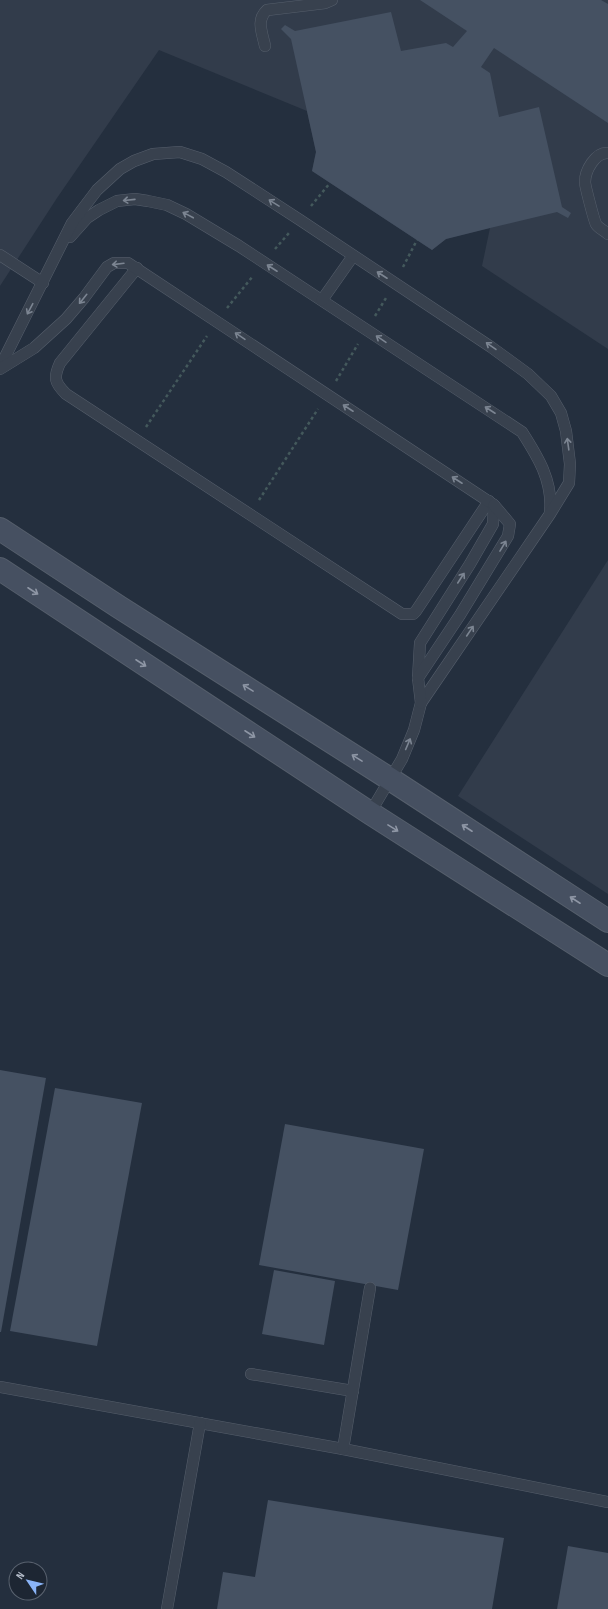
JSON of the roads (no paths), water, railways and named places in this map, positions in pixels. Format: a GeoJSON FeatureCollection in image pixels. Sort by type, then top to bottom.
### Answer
{"type":"FeatureCollection","features":[{"type":"Feature","properties":{"kind":"main road"},"geometry":{"type":"LineString","coordinates":[[0,529],[119,607],[390,779],[608,921]]}},
{"type":"Feature","properties":{"kind":"main road"},"geometry":{"type":"LineString","coordinates":[[0,569],[370,813],[608,965]]}},
{"type":"Feature","properties":{"kind":"lane"},"geometry":{"type":"LineString","coordinates":[[265,46],[260,21],[262,14],[267,10],[325,3],[332,0]]}},
{"type":"Feature","properties":{"kind":"lane"},"geometry":{"type":"LineString","coordinates":[[0,368],[58,250],[72,224],[87,203],[106,181],[120,169],[153,154],[180,152],[202,159],[226,172],[492,346],[528,374],[551,396],[561,413],[566,431],[570,464],[569,483],[550,514],[421,703],[414,730],[402,759],[370,813]]}},
{"type":"Feature","properties":{"kind":"lane"},"geometry":{"type":"LineString","coordinates":[[608,153],[604,153],[595,159],[586,172],[585,183],[596,224],[608,234]]}},
{"type":"Feature","properties":{"kind":"lane"},"geometry":{"type":"LineString","coordinates":[[58,250],[88,218],[99,210],[117,201],[135,199],[148,201],[167,206],[186,214],[322,300],[522,432],[535,452],[545,474],[549,486],[551,502],[550,514]]}},
{"type":"Feature","properties":{"kind":"lane"},"geometry":{"type":"LineString","coordinates":[[0,255],[43,283]]}},
{"type":"Feature","properties":{"kind":"lane"},"geometry":{"type":"LineString","coordinates":[[322,300],[353,256]]}},
{"type":"Feature","properties":{"kind":"lane"},"geometry":{"type":"LineString","coordinates":[[0,368],[34,348],[66,319],[107,267],[114,263],[128,263],[492,503],[510,524],[508,536],[460,615],[418,678]]}},
{"type":"Feature","properties":{"kind":"lane"},"geometry":{"type":"LineString","coordinates":[[137,268],[60,363],[56,373],[56,380],[58,386],[66,394],[402,614],[413,614],[416,611],[492,503]]}},
{"type":"Feature","properties":{"kind":"lane"},"geometry":{"type":"LineString","coordinates":[[421,703],[418,678],[420,642],[470,564],[493,524],[492,503]]}},
{"type":"Feature","properties":{"kind":"lane"},"geometry":{"type":"LineString","coordinates":[[343,1449],[370,1288]]}},
{"type":"Feature","properties":{"kind":"lane"},"geometry":{"type":"LineString","coordinates":[[251,1374],[353,1391]]}},
{"type":"Feature","properties":{"kind":"lane"},"geometry":{"type":"LineString","coordinates":[[0,1387],[343,1449],[608,1502]]}},
{"type":"Feature","properties":{"kind":"lane"},"geometry":{"type":"LineString","coordinates":[[167,1609],[200,1423]]}}]}
